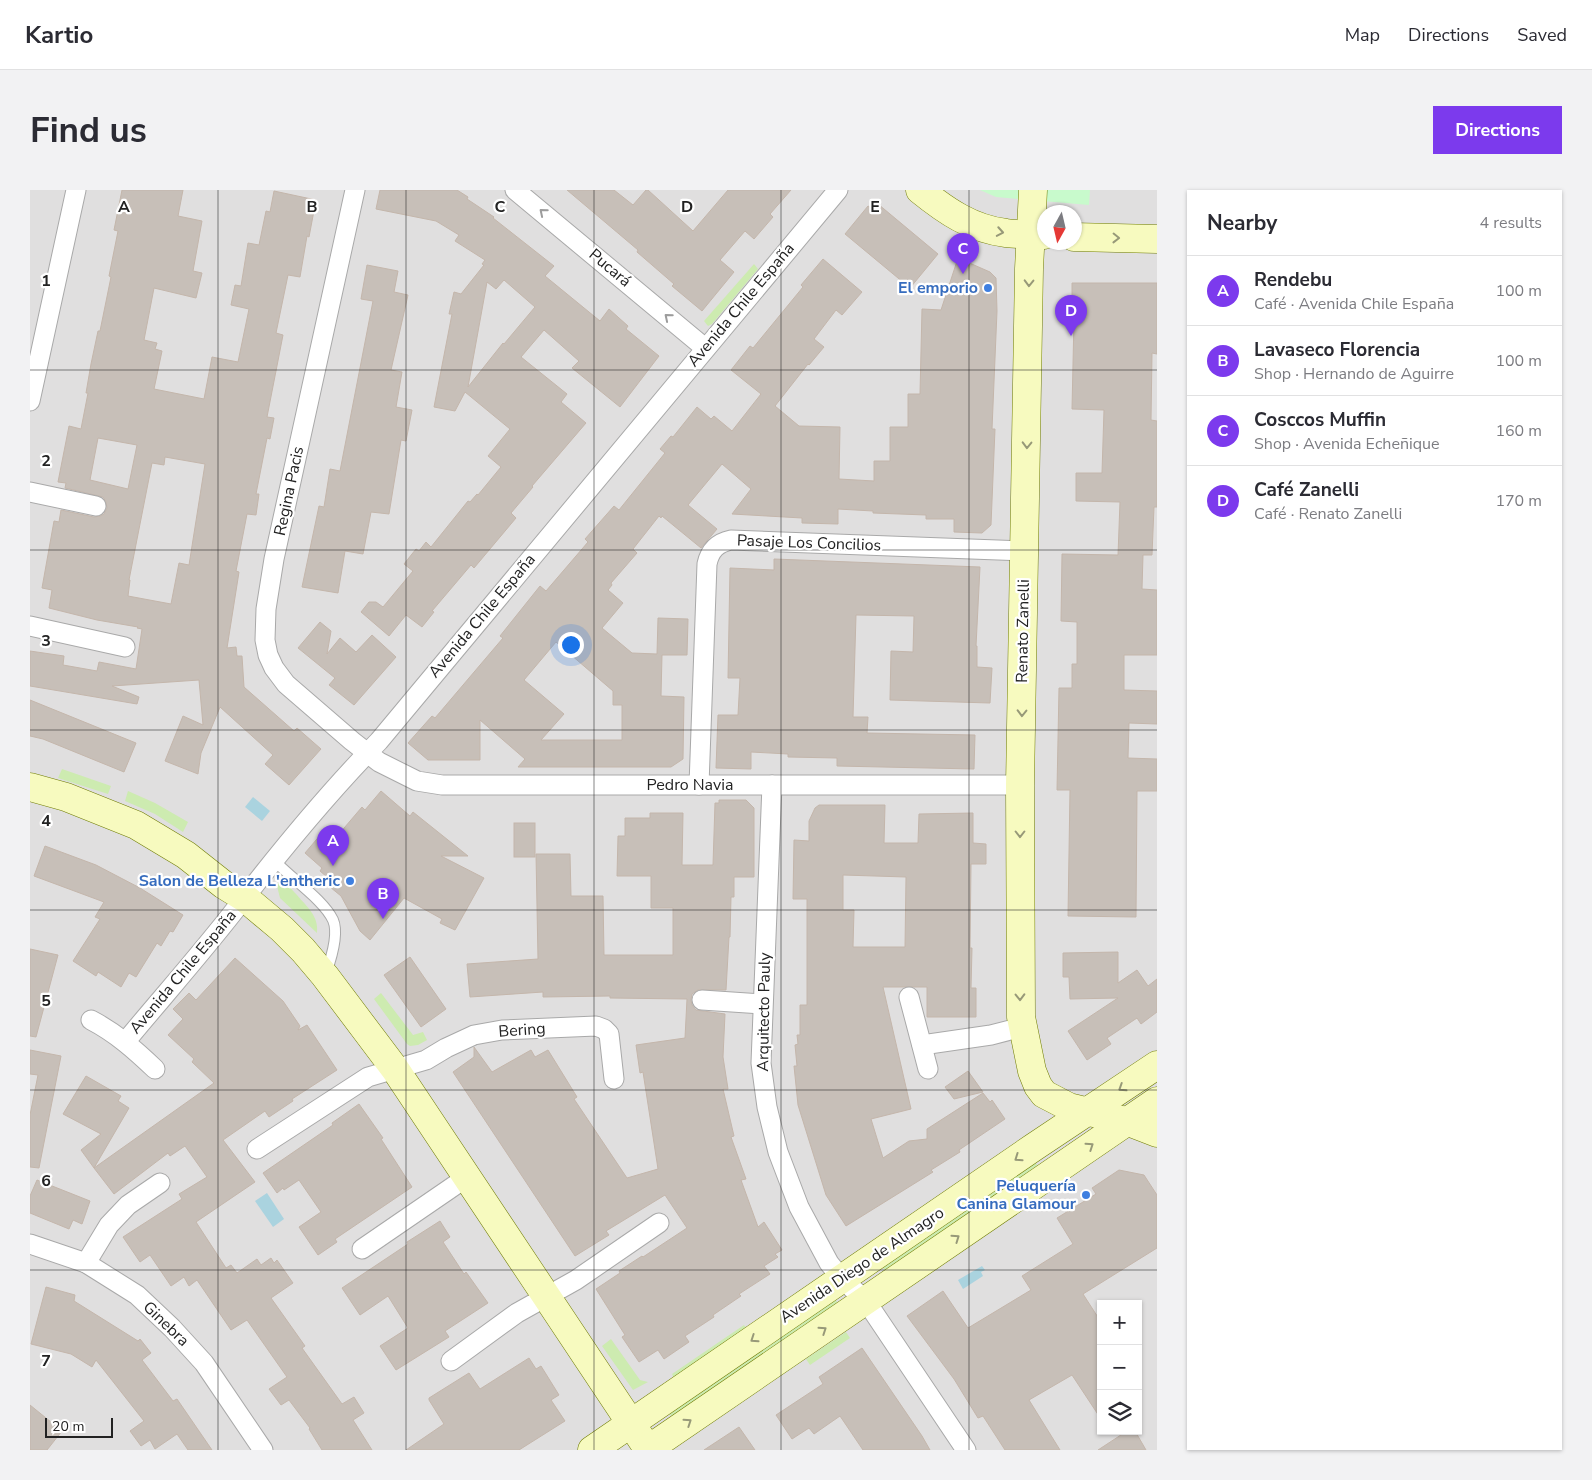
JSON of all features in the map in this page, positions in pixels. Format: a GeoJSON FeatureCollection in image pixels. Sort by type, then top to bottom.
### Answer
{"type":"FeatureCollection","features":[{"type":"Feature","properties":{"kind":"street"},"geometry":{"type":"LineString","coordinates":[[31,390],[76,190]]}},
{"type":"Feature","properties":{"kind":"street","name":"Regina Pacis"},"geometry":{"type":"LineString","coordinates":[[355,190],[274,559],[266,609],[265,640],[268,655],[274,668],[286,684],[367,753]]}},
{"type":"Feature","properties":{"kind":"street","name":"Pucará"},"geometry":{"type":"LineString","coordinates":[[515,190],[705,348]]}},
{"type":"Feature","properties":{"kind":"street","name":"Avenida Chile España"},"geometry":{"type":"LineString","coordinates":[[126,1042],[235,891],[274,860],[367,753],[838,190]]}},
{"type":"Feature","properties":{"kind":"street"},"geometry":{"type":"LineString","coordinates":[[920,190],[955,216],[971,224],[1004,233],[1037,235],[1033,190]]}},
{"type":"Feature","properties":{"kind":"street","name":"Renato Zanelli"},"geometry":{"type":"LineString","coordinates":[[1037,235],[1025,551],[1020,786],[1020,936],[1022,1027],[1032,1071],[1038,1086],[1044,1094],[1048,1111],[1049,1124],[1047,1133],[1040,1143]]}},
{"type":"Feature","properties":{"kind":"street"},"geometry":{"type":"LineString","coordinates":[[1082,237],[1157,239]]}},
{"type":"Feature","properties":{"kind":"street"},"geometry":{"type":"LineString","coordinates":[[30,492],[96,506]]}},
{"type":"Feature","properties":{"kind":"street","name":"Pasaje Los Concilios"},"geometry":{"type":"LineString","coordinates":[[699,785],[707,564],[709,556],[718,545],[731,540],[1025,551]]}},
{"type":"Feature","properties":{"kind":"street"},"geometry":{"type":"LineString","coordinates":[[30,626],[125,647]]}},
{"type":"Feature","properties":{"kind":"street","name":"Pedro Navia"},"geometry":{"type":"LineString","coordinates":[[367,753],[401,774],[418,781],[442,785],[772,784],[1020,786]]}},
{"type":"Feature","properties":{"kind":"street","name":"Arquitecto Pauly"},"geometry":{"type":"LineString","coordinates":[[772,784],[761,1062],[767,1107],[778,1152],[799,1207],[827,1260],[842,1279],[866,1301],[966,1450]]}},
{"type":"Feature","properties":{"kind":"street"},"geometry":{"type":"LineString","coordinates":[[30,786],[66,797],[136,825],[186,855],[282,929],[303,950],[325,976],[395,1069],[648,1450]]}},
{"type":"Feature","properties":{"kind":"street"},"geometry":{"type":"LineString","coordinates":[[30,800],[88,819],[135,838],[235,891]]}},
{"type":"Feature","properties":{"kind":"street"},"geometry":{"type":"LineString","coordinates":[[909,997],[928,1069]]}},
{"type":"Feature","properties":{"kind":"street"},"geometry":{"type":"LineString","coordinates":[[702,1000],[762,1004]]}},
{"type":"Feature","properties":{"kind":"street","name":"Avenida Chile España"},"geometry":{"type":"LineString","coordinates":[[91,1020],[126,1042],[155,1069]]}},
{"type":"Feature","properties":{"kind":"street","name":"Bering"},"geometry":{"type":"LineString","coordinates":[[395,1069],[426,1060],[474,1035],[502,1030],[596,1026],[604,1029],[609,1034],[614,1079]]}},
{"type":"Feature","properties":{"kind":"street"},"geometry":{"type":"LineString","coordinates":[[922,1045],[991,1036],[1022,1027]]}},
{"type":"Feature","properties":{"kind":"street","name":"Avenida Diego de Almagro"},"geometry":{"type":"LineString","coordinates":[[592,1450],[1157,1065]]}},
{"type":"Feature","properties":{"kind":"street"},"geometry":{"type":"LineString","coordinates":[[258,1149],[368,1077],[395,1069]]}},
{"type":"Feature","properties":{"kind":"street"},"geometry":{"type":"LineString","coordinates":[[1044,1094],[1068,1107],[1126,1121],[1157,1133]]}},
{"type":"Feature","properties":{"kind":"street","name":"Avenida Diego de Almagro"},"geometry":{"type":"LineString","coordinates":[[648,1450],[1157,1100]]}},
{"type":"Feature","properties":{"kind":"street"},"geometry":{"type":"LineString","coordinates":[[362,1249],[467,1177]]}},
{"type":"Feature","properties":{"kind":"street"},"geometry":{"type":"LineString","coordinates":[[86,1263],[109,1225],[128,1205],[160,1183]]}},
{"type":"Feature","properties":{"kind":"street"},"geometry":{"type":"LineString","coordinates":[[451,1361],[517,1313],[576,1280],[660,1223]]}},
{"type":"Feature","properties":{"kind":"street","name":"Ginebra"},"geometry":{"type":"LineString","coordinates":[[30,1244],[86,1263],[136,1295],[172,1328],[204,1363],[263,1450]]}},
{"type":"Feature","properties":{"kind":"lane"},"geometry":{"type":"LineString","coordinates":[[274,860],[323,905],[334,922],[334,950],[325,976]]}},
{"type":"Feature","properties":{"kind":"shaded area"},"geometry":{"type":"Polygon","coordinates":[[[30,190],[1157,190],[1157,1450],[30,1450],[30,190]]]}},
{"type":"Feature","properties":{"kind":"green space"},"geometry":{"type":"Polygon","coordinates":[[[980,190],[1090,190],[1089,205],[996,197],[980,190]]]}},
{"type":"Feature","properties":{"kind":"green space"},"geometry":{"type":"Polygon","coordinates":[[[754,264],[758,269],[712,324],[708,326],[704,321],[754,264]]]}},
{"type":"Feature","properties":{"kind":"green space"},"geometry":{"type":"Polygon","coordinates":[[[62,769],[111,786],[108,794],[58,778],[62,769]]]}},
{"type":"Feature","properties":{"kind":"green space"},"geometry":{"type":"Polygon","coordinates":[[[128,791],[155,803],[188,822],[183,832],[155,814],[125,801],[128,791]]]}},
{"type":"Feature","properties":{"kind":"green space"},"geometry":{"type":"Polygon","coordinates":[[[280,878],[312,912],[316,922],[317,933],[280,898],[277,886],[280,878]]]}},
{"type":"Feature","properties":{"kind":"green space"},"geometry":{"type":"Polygon","coordinates":[[[381,993],[413,1035],[423,1032],[427,1040],[418,1045],[410,1046],[407,1044],[374,999],[381,993]]]}},
{"type":"Feature","properties":{"kind":"green space"},"geometry":{"type":"Polygon","coordinates":[[[1034,1162],[1042,1169],[887,1273],[883,1268],[885,1263],[1034,1162]]]}},
{"type":"Feature","properties":{"kind":"green space"},"geometry":{"type":"Polygon","coordinates":[[[836,1300],[839,1306],[673,1417],[669,1414],[832,1301],[836,1300]]]}},
{"type":"Feature","properties":{"kind":"green space"},"geometry":{"type":"Polygon","coordinates":[[[744,1325],[749,1332],[675,1381],[672,1374],[744,1325]]]}},
{"type":"Feature","properties":{"kind":"green space"},"geometry":{"type":"Polygon","coordinates":[[[846,1332],[850,1338],[810,1365],[806,1359],[846,1332]]]}},
{"type":"Feature","properties":{"kind":"green space"},"geometry":{"type":"Polygon","coordinates":[[[611,1339],[640,1380],[648,1382],[633,1390],[602,1346],[611,1339]]]}},
{"type":"Feature","properties":{"kind":"water"},"geometry":{"type":"Polygon","coordinates":[[[253,797],[270,811],[262,821],[245,807],[253,797]]]}},
{"type":"Feature","properties":{"kind":"water"},"geometry":{"type":"Polygon","coordinates":[[[267,1193],[284,1219],[273,1227],[255,1201],[267,1193]]]}},
{"type":"Feature","properties":{"kind":"water"},"geometry":{"type":"Polygon","coordinates":[[[982,1266],[985,1270],[981,1272],[983,1276],[963,1289],[958,1280],[982,1266]]]}},
{"type":"Feature","properties":{"kind":"building"},"geometry":{"type":"Polygon","coordinates":[[[122,190],[183,190],[178,216],[202,221],[193,271],[202,273],[196,298],[154,288],[144,340],[157,343],[155,349],[162,351],[154,389],[204,399],[212,357],[238,362],[249,309],[231,305],[235,285],[241,286],[248,243],[259,245],[266,211],[270,212],[274,191],[316,200],[300,277],[288,275],[276,333],[283,335],[267,417],[274,418],[270,439],[267,438],[256,494],[259,494],[256,515],[247,514],[236,571],[239,572],[227,648],[236,647],[237,656],[242,656],[244,687],[294,731],[297,728],[321,749],[289,785],[265,764],[273,755],[220,707],[201,753],[198,774],[165,761],[183,716],[203,725],[199,680],[112,686],[139,697],[137,704],[30,686],[30,651],[64,656],[63,665],[97,671],[99,662],[136,669],[142,629],[49,608],[52,590],[42,588],[54,521],[59,522],[61,510],[94,517],[104,514],[107,508],[103,497],[65,488],[66,483],[58,482],[69,426],[81,429],[91,364],[111,277],[109,276],[118,231],[114,230],[122,190]],[[98,438],[90,480],[128,489],[137,445],[98,438]],[[165,457],[164,465],[152,463],[129,580],[128,596],[171,604],[179,563],[189,565],[205,464],[165,457]]]}},
{"type":"Feature","properties":{"kind":"building"},"geometry":{"type":"Polygon","coordinates":[[[380,190],[457,190],[494,217],[554,266],[545,276],[600,321],[609,309],[628,326],[626,329],[659,356],[620,407],[572,368],[579,361],[544,330],[521,357],[567,394],[561,402],[586,423],[511,513],[516,518],[474,568],[471,565],[432,611],[434,612],[422,627],[406,615],[389,636],[361,612],[369,602],[376,602],[383,607],[413,571],[404,564],[416,549],[419,551],[426,542],[431,547],[468,501],[470,502],[478,495],[501,467],[488,456],[510,429],[465,392],[455,411],[434,407],[452,314],[449,314],[454,292],[461,294],[484,265],[482,264],[485,260],[455,241],[459,235],[436,221],[376,209],[380,190]],[[504,280],[496,289],[487,282],[468,387],[503,343],[535,307],[504,280]]]}},
{"type":"Feature","properties":{"kind":"building"},"geometry":{"type":"Polygon","coordinates":[[[567,190],[614,190],[633,205],[648,190],[693,231],[728,190],[791,190],[770,214],[773,217],[754,239],[745,231],[720,260],[734,272],[702,311],[672,286],[674,284],[637,252],[638,250],[567,190]]]}},
{"type":"Feature","properties":{"kind":"building"},"geometry":{"type":"Polygon","coordinates":[[[878,204],[938,254],[910,288],[845,234],[868,206],[873,209],[878,204]]]}},
{"type":"Feature","properties":{"kind":"building"},"geometry":{"type":"Polygon","coordinates":[[[958,258],[990,272],[996,278],[997,311],[992,429],[995,429],[991,525],[982,533],[954,532],[954,519],[926,519],[926,515],[873,513],[873,511],[838,509],[838,524],[802,523],[802,518],[732,514],[751,489],[722,464],[688,505],[717,529],[701,548],[662,516],[661,518],[659,516],[633,549],[637,553],[611,583],[612,585],[608,590],[623,603],[602,628],[632,653],[657,654],[658,618],[688,619],[687,655],[662,655],[661,696],[684,697],[683,759],[671,767],[518,767],[525,759],[480,720],[480,760],[428,760],[408,743],[432,716],[435,718],[503,638],[500,636],[540,586],[546,591],[588,542],[585,539],[614,506],[619,510],[665,453],[660,449],[671,436],[673,437],[697,407],[711,419],[714,416],[732,431],[761,394],[731,370],[750,346],[753,348],[803,287],[801,285],[823,259],[862,292],[842,315],[836,310],[814,339],[824,347],[775,406],[799,426],[840,427],[839,479],[874,481],[874,461],[890,461],[890,427],[908,427],[908,394],[920,394],[922,309],[941,310],[958,258]],[[556,642],[524,680],[564,714],[541,740],[622,740],[622,705],[613,705],[613,691],[556,642]]]}},
{"type":"Feature","properties":{"kind":"building"},"geometry":{"type":"Polygon","coordinates":[[[367,265],[398,271],[394,292],[408,295],[391,370],[402,372],[396,407],[412,410],[406,441],[401,440],[389,514],[371,512],[363,554],[345,551],[338,593],[302,587],[319,506],[324,507],[330,469],[340,471],[373,301],[361,299],[367,265]]]}},
{"type":"Feature","properties":{"kind":"building"},"geometry":{"type":"Polygon","coordinates":[[[1072,283],[1157,283],[1157,354],[1152,353],[1151,420],[1157,421],[1157,507],[1154,507],[1152,555],[1143,555],[1142,589],[1157,590],[1157,655],[1124,655],[1124,690],[1157,691],[1157,724],[1129,723],[1128,758],[1157,759],[1157,791],[1137,791],[1136,917],[1068,916],[1070,790],[1057,790],[1059,688],[1072,688],[1072,664],[1077,664],[1077,622],[1061,621],[1062,554],[1118,555],[1120,502],[1076,501],[1076,473],[1102,473],[1104,410],[1072,409],[1074,319],[1072,319],[1072,283]]]}},
{"type":"Feature","properties":{"kind":"building"},"geometry":{"type":"Polygon","coordinates":[[[774,559],[980,567],[976,646],[977,667],[992,668],[990,703],[890,700],[891,651],[913,652],[914,616],[856,615],[853,717],[868,717],[867,733],[975,735],[974,769],[837,766],[837,758],[788,757],[788,754],[751,752],[751,769],[716,768],[718,715],[738,715],[740,678],[728,678],[730,568],[774,570],[774,559]]]}},
{"type":"Feature","properties":{"kind":"building"},"geometry":{"type":"Polygon","coordinates":[[[320,622],[331,631],[327,654],[340,638],[356,652],[372,635],[396,657],[354,705],[329,685],[335,678],[298,648],[320,622]]]}},
{"type":"Feature","properties":{"kind":"building"},"geometry":{"type":"Polygon","coordinates":[[[30,700],[136,743],[124,772],[43,739],[30,736],[30,700]]]}},
{"type":"Feature","properties":{"kind":"building"},"geometry":{"type":"Polygon","coordinates":[[[381,791],[410,816],[413,812],[468,856],[441,856],[484,878],[455,930],[440,923],[442,919],[404,898],[370,940],[360,931],[341,896],[330,887],[334,883],[320,871],[322,868],[305,853],[322,833],[333,841],[362,807],[365,810],[381,791]]]}},
{"type":"Feature","properties":{"kind":"building"},"geometry":{"type":"Polygon","coordinates":[[[719,800],[746,800],[754,808],[754,877],[734,877],[734,897],[731,897],[726,990],[698,990],[692,994],[691,1000],[696,1010],[725,1014],[723,1057],[728,1089],[723,1089],[734,1136],[731,1137],[746,1179],[741,1180],[758,1227],[764,1222],[782,1250],[775,1254],[778,1257],[764,1266],[770,1274],[739,1294],[741,1296],[685,1336],[689,1342],[664,1359],[658,1350],[639,1362],[622,1337],[625,1335],[596,1289],[620,1273],[619,1271],[687,1228],[665,1195],[606,1231],[609,1235],[575,1256],[453,1072],[474,1057],[474,1047],[492,1072],[531,1050],[535,1057],[548,1050],[577,1097],[574,1099],[627,1178],[658,1169],[643,1072],[640,1073],[636,1045],[685,1038],[687,999],[610,998],[610,996],[543,997],[543,992],[470,997],[467,964],[538,959],[536,854],[570,854],[571,896],[603,896],[604,955],[673,955],[673,908],[651,908],[651,876],[617,876],[618,836],[625,836],[625,818],[650,818],[650,813],[683,813],[682,865],[713,865],[715,803],[719,803],[719,800]]]}},
{"type":"Feature","properties":{"kind":"building"},"geometry":{"type":"Polygon","coordinates":[[[819,805],[885,805],[884,843],[918,843],[919,814],[973,813],[973,843],[986,844],[986,864],[971,864],[971,988],[976,988],[976,1017],[927,1017],[927,987],[883,987],[911,1109],[871,1119],[883,1158],[909,1141],[927,1139],[927,1129],[983,1093],[990,1102],[992,1100],[1005,1119],[959,1150],[960,1152],[931,1170],[933,1172],[846,1226],[826,1195],[798,1105],[794,1066],[797,1066],[795,1045],[798,1044],[797,1035],[800,1035],[800,1005],[807,1005],[807,899],[793,899],[794,840],[809,841],[809,821],[815,808],[819,805]],[[843,875],[843,910],[854,910],[853,947],[905,947],[906,877],[843,875]]]}},
{"type":"Feature","properties":{"kind":"building"},"geometry":{"type":"Polygon","coordinates":[[[514,823],[535,823],[535,857],[514,857],[514,823]]]}},
{"type":"Feature","properties":{"kind":"building"},"geometry":{"type":"Polygon","coordinates":[[[45,846],[96,865],[140,888],[183,915],[173,932],[170,931],[161,946],[157,943],[136,977],[129,973],[121,987],[98,972],[96,976],[73,961],[100,919],[95,917],[104,902],[34,876],[45,846]]]}},
{"type":"Feature","properties":{"kind":"building"},"geometry":{"type":"Polygon","coordinates":[[[30,949],[58,955],[36,1037],[30,1036],[30,949]]]}},
{"type":"Feature","properties":{"kind":"building"},"geometry":{"type":"Polygon","coordinates":[[[1118,952],[1118,983],[1137,970],[1148,986],[1157,979],[1157,1012],[1141,1024],[1137,1018],[1107,1038],[1111,1044],[1087,1060],[1068,1031],[1118,998],[1070,999],[1069,977],[1063,977],[1063,953],[1118,952]]]}},
{"type":"Feature","properties":{"kind":"building"},"geometry":{"type":"Polygon","coordinates":[[[410,957],[446,1009],[421,1027],[384,975],[410,957]]]}},
{"type":"Feature","properties":{"kind":"building"},"geometry":{"type":"Polygon","coordinates":[[[235,958],[283,1001],[300,1026],[298,1030],[307,1025],[337,1070],[292,1099],[293,1101],[269,1117],[265,1111],[223,1140],[255,1182],[196,1222],[226,1268],[231,1265],[237,1273],[257,1259],[261,1265],[271,1258],[274,1263],[277,1260],[293,1283],[271,1298],[305,1346],[302,1348],[342,1404],[354,1397],[364,1413],[353,1420],[372,1450],[322,1450],[310,1428],[289,1400],[281,1405],[269,1389],[287,1377],[247,1320],[231,1330],[197,1280],[189,1286],[184,1277],[171,1286],[150,1255],[140,1262],[123,1237],[182,1199],[179,1194],[207,1177],[185,1146],[170,1156],[168,1153],[114,1194],[94,1168],[214,1083],[192,1062],[194,1059],[168,1035],[183,1019],[173,1009],[189,993],[196,1000],[235,958]]]}},
{"type":"Feature","properties":{"kind":"building"},"geometry":{"type":"Polygon","coordinates":[[[30,1050],[61,1056],[39,1168],[30,1167],[30,1115],[38,1075],[30,1074],[30,1050]]]}},
{"type":"Feature","properties":{"kind":"building"},"geometry":{"type":"Polygon","coordinates":[[[968,1071],[983,1092],[954,1099],[945,1087],[968,1071]]]}},
{"type":"Feature","properties":{"kind":"building"},"geometry":{"type":"Polygon","coordinates":[[[86,1076],[121,1096],[118,1101],[129,1108],[94,1168],[81,1150],[101,1134],[63,1114],[86,1076]]]}},
{"type":"Feature","properties":{"kind":"building"},"geometry":{"type":"Polygon","coordinates":[[[359,1104],[383,1138],[381,1139],[412,1187],[335,1239],[337,1242],[318,1255],[299,1227],[321,1212],[299,1180],[277,1193],[263,1173],[333,1125],[332,1123],[359,1104]]]}},
{"type":"Feature","properties":{"kind":"building"},"geometry":{"type":"Polygon","coordinates":[[[1119,1170],[1144,1175],[1157,1195],[1157,1248],[1083,1294],[1097,1316],[1097,1413],[1072,1375],[1029,1400],[1060,1450],[1005,1450],[983,1416],[978,1418],[954,1379],[907,1316],[943,1291],[968,1328],[1031,1290],[1022,1276],[1073,1244],[1057,1218],[1096,1194],[1092,1188],[1119,1170]]]}},
{"type":"Feature","properties":{"kind":"building"},"geometry":{"type":"Polygon","coordinates":[[[37,1180],[90,1201],[82,1224],[73,1220],[69,1229],[30,1213],[30,1196],[37,1180]]]}},
{"type":"Feature","properties":{"kind":"building"},"geometry":{"type":"Polygon","coordinates":[[[440,1221],[450,1237],[443,1242],[464,1274],[466,1272],[488,1303],[445,1331],[449,1337],[396,1370],[380,1346],[408,1328],[388,1296],[360,1315],[342,1288],[440,1221]]]}},
{"type":"Feature","properties":{"kind":"building"},"geometry":{"type":"Polygon","coordinates":[[[46,1287],[75,1295],[74,1301],[138,1341],[140,1339],[151,1353],[142,1360],[173,1401],[177,1399],[212,1450],[188,1450],[177,1434],[155,1449],[150,1440],[141,1446],[130,1431],[144,1421],[96,1360],[92,1367],[71,1354],[31,1344],[46,1287]]]}},
{"type":"Feature","properties":{"kind":"building"},"geometry":{"type":"Polygon","coordinates":[[[862,1348],[930,1450],[863,1450],[840,1416],[814,1434],[809,1428],[792,1439],[776,1415],[823,1384],[819,1377],[862,1348]]]}},
{"type":"Feature","properties":{"kind":"building"},"geometry":{"type":"Polygon","coordinates":[[[529,1358],[536,1369],[541,1366],[559,1395],[551,1400],[565,1421],[519,1450],[406,1450],[444,1424],[429,1398],[469,1373],[480,1389],[529,1358]]]}},
{"type":"Feature","properties":{"kind":"building"},"geometry":{"type":"Polygon","coordinates":[[[30,1405],[62,1431],[47,1450],[30,1450],[30,1405]]]}},
{"type":"Feature","properties":{"kind":"building"},"geometry":{"type":"Polygon","coordinates":[[[739,1427],[755,1450],[704,1450],[739,1427]]]}},
{"type":"Feature","properties":{"kind":"building"},"geometry":{"type":"Polygon","coordinates":[[[1121,1435],[1137,1435],[1146,1450],[1098,1450],[1121,1435]]]}},
{"type":"Feature","properties":{"kind":"place","name":"Cosccos Muffin"},"geometry":{"type":"Point","coordinates":[963,274]}},
{"type":"Feature","properties":{"kind":"place","name":"El emporio"},"geometry":{"type":"Point","coordinates":[988,288]}},
{"type":"Feature","properties":{"kind":"place","name":"Café Zanelli"},"geometry":{"type":"Point","coordinates":[1071,336]}},
{"type":"Feature","properties":{"kind":"place","name":"Rendebu"},"geometry":{"type":"Point","coordinates":[333,866]}},
{"type":"Feature","properties":{"kind":"place","name":"Salon de Belleza L'entheric"},"geometry":{"type":"Point","coordinates":[350,881]}},
{"type":"Feature","properties":{"kind":"place","name":"Lavaseco Florencia"},"geometry":{"type":"Point","coordinates":[383,919]}},
{"type":"Feature","properties":{"kind":"place","name":"Peluquería Canina Glamour"},"geometry":{"type":"Point","coordinates":[1086,1195]}}]}
